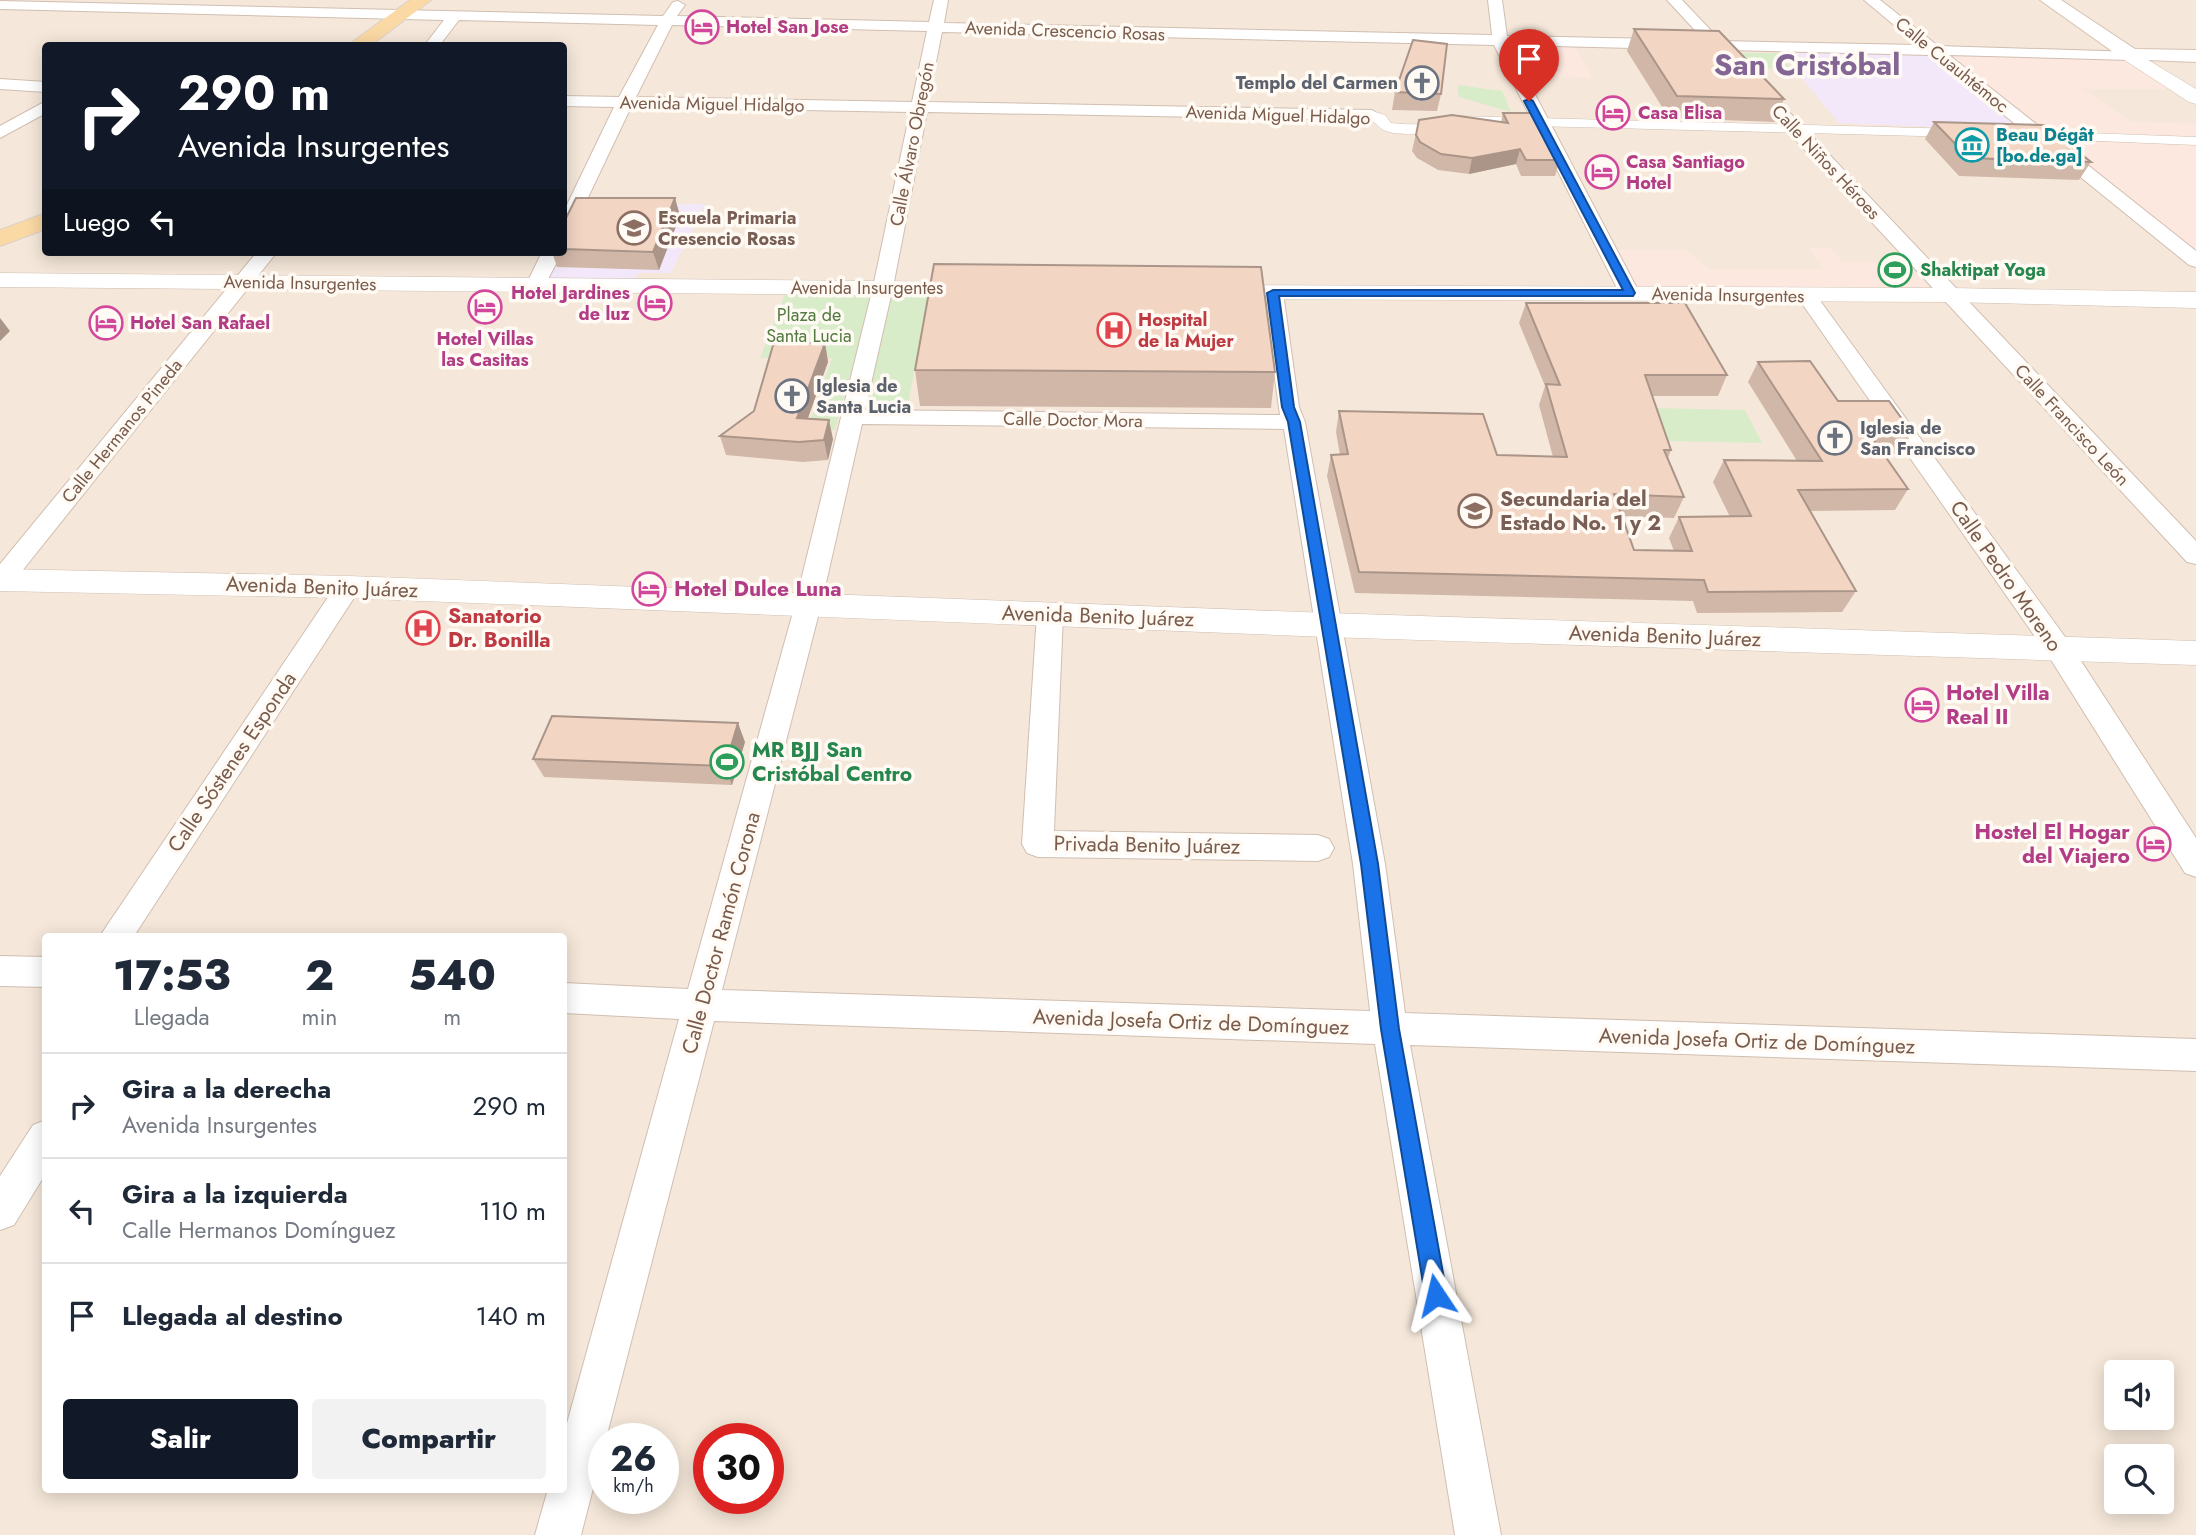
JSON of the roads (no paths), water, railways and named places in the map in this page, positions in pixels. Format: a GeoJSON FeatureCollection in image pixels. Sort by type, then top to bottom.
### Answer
{"type":"FeatureCollection","features":[{"type":"Feature","properties":{"kind":"main road"},"geometry":{"type":"LineString","coordinates":[[2049,0],[2130,55],[2196,56]]}},
{"type":"Feature","properties":{"kind":"main road"},"geometry":{"type":"LineString","coordinates":[[393,42],[426,8]]}},
{"type":"Feature","properties":{"kind":"main road"},"geometry":{"type":"LineString","coordinates":[[362,42],[400,15],[426,8],[453,8]]}},
{"type":"Feature","properties":{"kind":"main road"},"geometry":{"type":"LineString","coordinates":[[0,239],[42,222]]}},
{"type":"Feature","properties":{"kind":"main road"},"geometry":{"type":"LineString","coordinates":[[0,252],[42,236]]}},
{"type":"Feature","properties":{"kind":"street"},"geometry":{"type":"LineString","coordinates":[[229,10],[243,0]]}},
{"type":"Feature","properties":{"kind":"street"},"geometry":{"type":"LineString","coordinates":[[567,223],[624,104],[668,19],[681,0]]}},
{"type":"Feature","properties":{"kind":"street","name":"Calle Álvaro Obregón"},"geometry":{"type":"LineString","coordinates":[[883,287],[941,0]]}},
{"type":"Feature","properties":{"kind":"street"},"geometry":{"type":"LineString","coordinates":[[1494,0],[1500,42],[1538,121],[1630,293]]}},
{"type":"Feature","properties":{"kind":"street","name":"Calle Niños Héroes"},"geometry":{"type":"LineString","coordinates":[[1674,0],[1720,46],[1949,295]]}},
{"type":"Feature","properties":{"kind":"street","name":"Calle Cuauhtémoc"},"geometry":{"type":"LineString","coordinates":[[1871,0],[2196,261]]}},
{"type":"Feature","properties":{"kind":"street"},"geometry":{"type":"LineString","coordinates":[[10,4],[127,4],[400,15]]}},
{"type":"Feature","properties":{"kind":"street"},"geometry":{"type":"LineString","coordinates":[[433,42],[453,8]]}},
{"type":"Feature","properties":{"kind":"street","name":"Avenida Crescencio Rosas"},"geometry":{"type":"LineString","coordinates":[[453,8],[668,19],[935,27],[2130,55]]}},
{"type":"Feature","properties":{"kind":"street"},"geometry":{"type":"LineString","coordinates":[[2130,55],[2196,98]]}},
{"type":"Feature","properties":{"kind":"street"},"geometry":{"type":"LineString","coordinates":[[0,84],[42,87]]}},
{"type":"Feature","properties":{"kind":"street","name":"Avenida Miguel Hidalgo"},"geometry":{"type":"LineString","coordinates":[[567,101],[1372,115],[1381,118],[1387,126],[1429,130],[1446,126],[1456,120],[1971,133]]}},
{"type":"Feature","properties":{"kind":"street"},"geometry":{"type":"LineString","coordinates":[[0,133],[42,108]]}},
{"type":"Feature","properties":{"kind":"street"},"geometry":{"type":"LineString","coordinates":[[2011,134],[2196,141]]}},
{"type":"Feature","properties":{"kind":"street","name":"Calle Hermanos Pineda"},"geometry":{"type":"LineString","coordinates":[[1,580],[264,256]]}},
{"type":"Feature","properties":{"kind":"street"},"geometry":{"type":"LineString","coordinates":[[536,285],[550,256]]}},
{"type":"Feature","properties":{"kind":"street","name":"Avenida Insurgentes"},"geometry":{"type":"LineString","coordinates":[[0,280],[1003,289]]}},
{"type":"Feature","properties":{"kind":"street","name":"Calle Doctor Ramón Corona"},"geometry":{"type":"LineString","coordinates":[[558,1535],[808,605],[883,287]]}},
{"type":"Feature","properties":{"kind":"street","name":"Avenida Insurgentes"},"geometry":{"type":"LineString","coordinates":[[1184,292],[1949,295],[2196,300]]}},
{"type":"Feature","properties":{"kind":"street"},"geometry":{"type":"LineString","coordinates":[[1273,293],[1288,407],[1294,422],[1369,864],[1390,1029],[1478,1535]]}},
{"type":"Feature","properties":{"kind":"street","name":"Calle Pedro Moreno"},"geometry":{"type":"LineString","coordinates":[[1806,295],[2058,648],[2196,864]]}},
{"type":"Feature","properties":{"kind":"street","name":"Calle Francisco León"},"geometry":{"type":"LineString","coordinates":[[1949,295],[2196,556]]}},
{"type":"Feature","properties":{"kind":"street","name":"Calle Doctor Mora"},"geometry":{"type":"LineString","coordinates":[[852,417],[1294,422]]}},
{"type":"Feature","properties":{"kind":"street","name":"Avenida Benito Juárez"},"geometry":{"type":"LineString","coordinates":[[1,580],[348,587],[1328,625],[2196,653]]}},
{"type":"Feature","properties":{"kind":"street","name":"Calle Sóstenes Esponda"},"geometry":{"type":"LineString","coordinates":[[118,933],[348,587]]}},
{"type":"Feature","properties":{"kind":"street","name":"Privada Benito Juárez"},"geometry":{"type":"LineString","coordinates":[[1050,614],[1038,844],[1318,848]]}},
{"type":"Feature","properties":{"kind":"street"},"geometry":{"type":"LineString","coordinates":[[0,971],[42,972]]}},
{"type":"Feature","properties":{"kind":"street","name":"Avenida Josefa Ortiz de Domínguez"},"geometry":{"type":"LineString","coordinates":[[567,998],[702,1005],[2196,1055]]}},
{"type":"Feature","properties":{"kind":"street"},"geometry":{"type":"LineString","coordinates":[[0,1211],[42,1144]]}},
{"type":"Feature","properties":{"kind":"place","name":"Hotel San Jose"},"geometry":{"type":"Point","coordinates":[702,27]}},
{"type":"Feature","properties":{"kind":"place","name":"Templo del Carmen"},"geometry":{"type":"Point","coordinates":[1422,83]}},
{"type":"Feature","properties":{"kind":"place","name":"Casa Elisa"},"geometry":{"type":"Point","coordinates":[1613,113]}},
{"type":"Feature","properties":{"kind":"place","name":"Beau Dégât [bo.de.ga]"},"geometry":{"type":"Point","coordinates":[1972,145]}},
{"type":"Feature","properties":{"kind":"place","name":"Casa Santiago Hotel"},"geometry":{"type":"Point","coordinates":[1602,172]}},
{"type":"Feature","properties":{"kind":"place","name":"Escuela Primaria Cresencio Rosas"},"geometry":{"type":"Point","coordinates":[634,228]}},
{"type":"Feature","properties":{"kind":"place","name":"Shaktipat Yoga"},"geometry":{"type":"Point","coordinates":[1895,270]}},
{"type":"Feature","properties":{"kind":"place","name":"Hotel Jardines de luz"},"geometry":{"type":"Point","coordinates":[655,303]}},
{"type":"Feature","properties":{"kind":"place","name":"Hotel Villas las Casitas"},"geometry":{"type":"Point","coordinates":[485,307]}},
{"type":"Feature","properties":{"kind":"place","name":"Hotel San Rafael"},"geometry":{"type":"Point","coordinates":[106,323]}},
{"type":"Feature","properties":{"kind":"place","name":"Hospital de la Mujer"},"geometry":{"type":"Point","coordinates":[1114,330]}},
{"type":"Feature","properties":{"kind":"place","name":"Iglesia de Santa Lucia"},"geometry":{"type":"Point","coordinates":[792,396]}},
{"type":"Feature","properties":{"kind":"place","name":"Iglesia de San Francisco"},"geometry":{"type":"Point","coordinates":[1835,438]}},
{"type":"Feature","properties":{"kind":"place","name":"Secundaria del Estado No. 1 y 2"},"geometry":{"type":"Point","coordinates":[1475,511]}},
{"type":"Feature","properties":{"kind":"place","name":"Hotel Dulce Luna"},"geometry":{"type":"Point","coordinates":[649,589]}},
{"type":"Feature","properties":{"kind":"place","name":"Sanatorio Dr. Bonilla"},"geometry":{"type":"Point","coordinates":[423,628]}},
{"type":"Feature","properties":{"kind":"place","name":"Hotel Villa Real II"},"geometry":{"type":"Point","coordinates":[1922,705]}},
{"type":"Feature","properties":{"kind":"place","name":"MR BJJ San Cristóbal Centro"},"geometry":{"type":"Point","coordinates":[727,762]}},
{"type":"Feature","properties":{"kind":"place","name":"Hostel El Hogar del Viajero"},"geometry":{"type":"Point","coordinates":[2154,844]}},
{"type":"Feature","properties":{"kind":"district","name":"San Cristóbal"},"geometry":{"type":"Point","coordinates":[1807,64]}},
{"type":"Feature","properties":{"kind":"park label","name":"Plaza de Santa Lucia"},"geometry":{"type":"Point","coordinates":[809,325]}}]}
